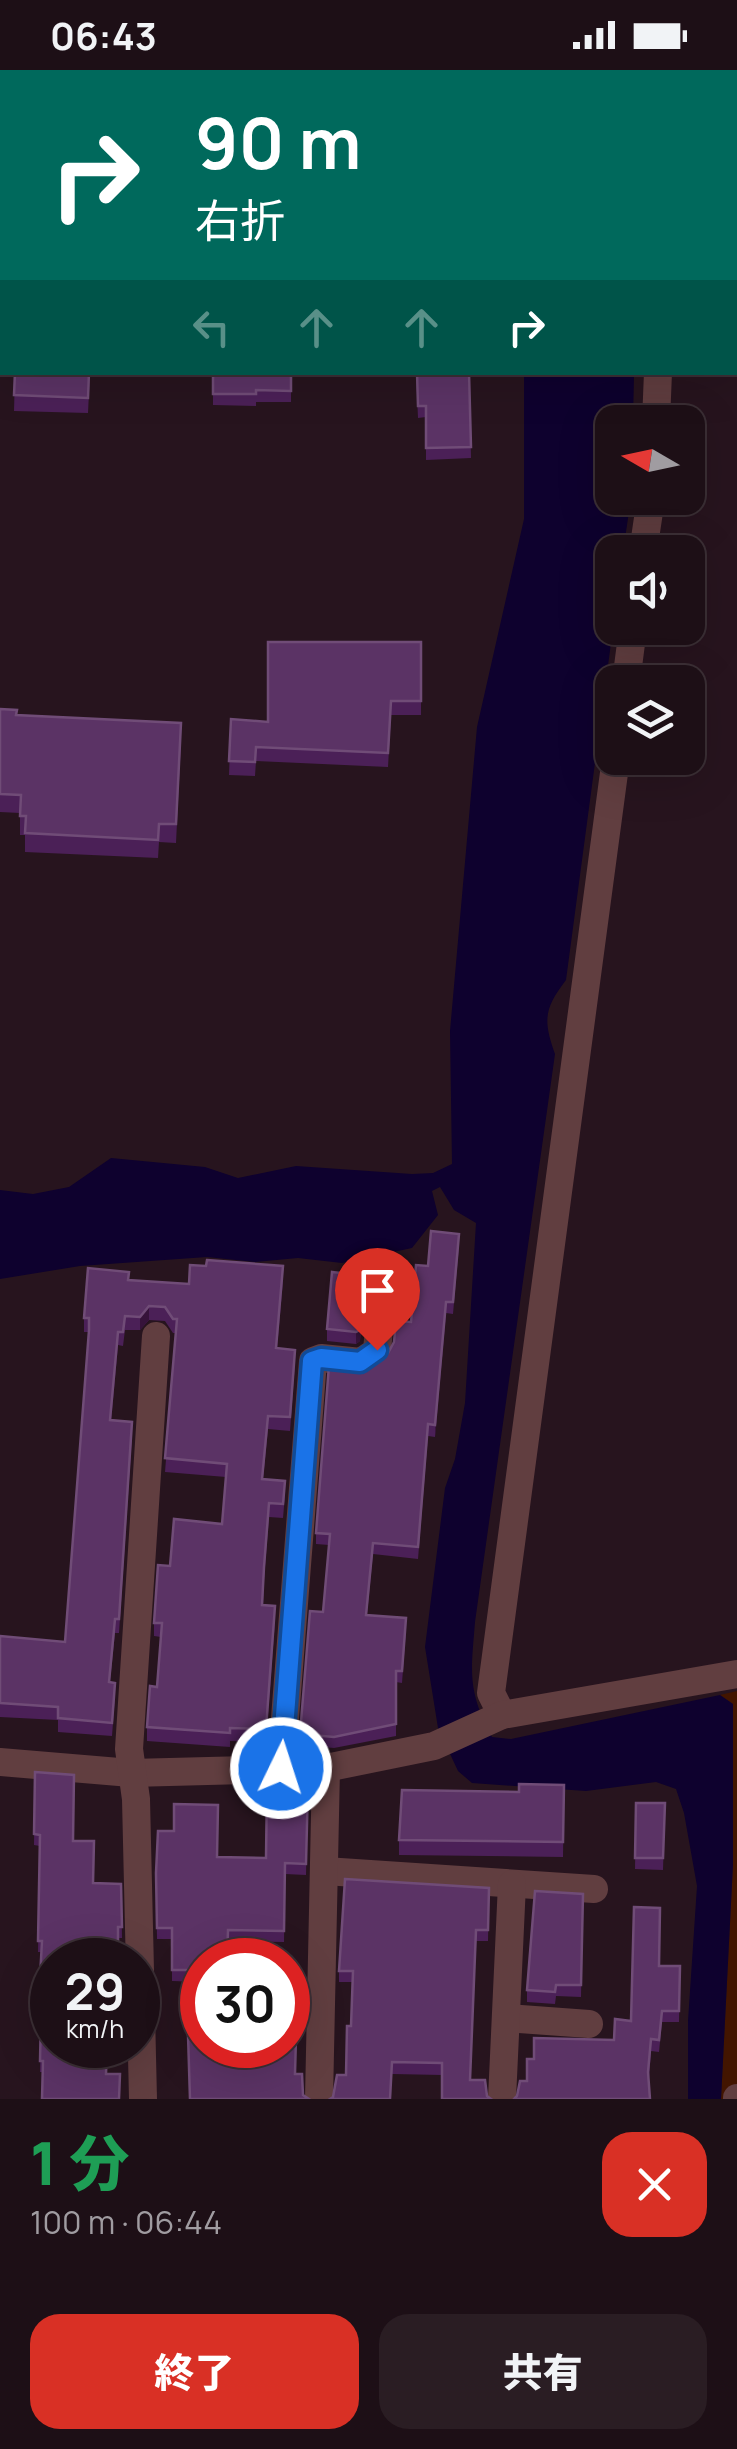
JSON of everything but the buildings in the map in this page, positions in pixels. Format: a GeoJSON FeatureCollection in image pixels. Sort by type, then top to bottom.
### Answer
{"type":"FeatureCollection","features":[{"type":"Feature","properties":{"kind":"street"},"geometry":{"type":"LineString","coordinates":[[657,405],[658,375]]}},
{"type":"Feature","properties":{"kind":"street"},"geometry":{"type":"LineString","coordinates":[[502,1716],[491,1693],[614,775]]}},
{"type":"Feature","properties":{"kind":"street"},"geometry":{"type":"LineString","coordinates":[[281,1768],[312,1361],[321,1358],[360,1362],[377,1350],[379,1328]]}},
{"type":"Feature","properties":{"kind":"street"},"geometry":{"type":"LineString","coordinates":[[143,2099],[136,1799],[129,1750],[156,1336]]}},
{"type":"Feature","properties":{"kind":"street"},"geometry":{"type":"LineString","coordinates":[[0,1762],[131,1773],[326,1768],[434,1746],[502,1716],[737,1674]]}},
{"type":"Feature","properties":{"kind":"street"},"geometry":{"type":"LineString","coordinates":[[320,2099],[326,1768]]}},
{"type":"Feature","properties":{"kind":"street"},"geometry":{"type":"LineString","coordinates":[[326,1871],[594,1889]]}},
{"type":"Feature","properties":{"kind":"street"},"geometry":{"type":"LineString","coordinates":[[502,2099],[512,1884]]}},
{"type":"Feature","properties":{"kind":"street"},"geometry":{"type":"LineString","coordinates":[[506,2018],[589,2024]]}},
{"type":"Feature","properties":{"kind":"shaded area"},"geometry":{"type":"Polygon","coordinates":[[[524,375],[634,375],[633,405],[595,405],[595,515],[628,515],[626,535],[595,535],[595,645],[611,645],[608,665],[595,665],[595,763],[566,980],[548,1015],[555,1054],[475,1622],[473,1681],[478,1706],[492,1737],[511,1739],[720,1695],[733,1704],[733,1864],[721,2099],[688,2099],[688,2021],[697,1886],[676,1789],[656,1782],[586,1791],[472,1783],[458,1771],[438,1728],[425,1647],[445,1488],[455,1459],[465,1403],[476,1223],[454,1210],[440,1187],[432,1191],[438,1215],[412,1248],[342,1263],[298,1258],[255,1262],[207,1257],[80,1266],[0,1279],[0,1190],[33,1194],[69,1187],[111,1158],[205,1167],[238,1178],[296,1166],[412,1174],[433,1173],[452,1164],[450,1031],[477,727],[524,519],[524,375]]]}},
{"type":"Feature","properties":{"kind":"shaded area"},"geometry":{"type":"Polygon","coordinates":[[[737,1691],[737,2099],[721,2099],[733,1864],[733,1704],[720,1695],[737,1691]]]}},
{"type":"Feature","properties":{"kind":"route"},"geometry":{"type":"LineString","coordinates":[[281,1768],[312,1361],[321,1358],[360,1362],[377,1350]]}}]}
